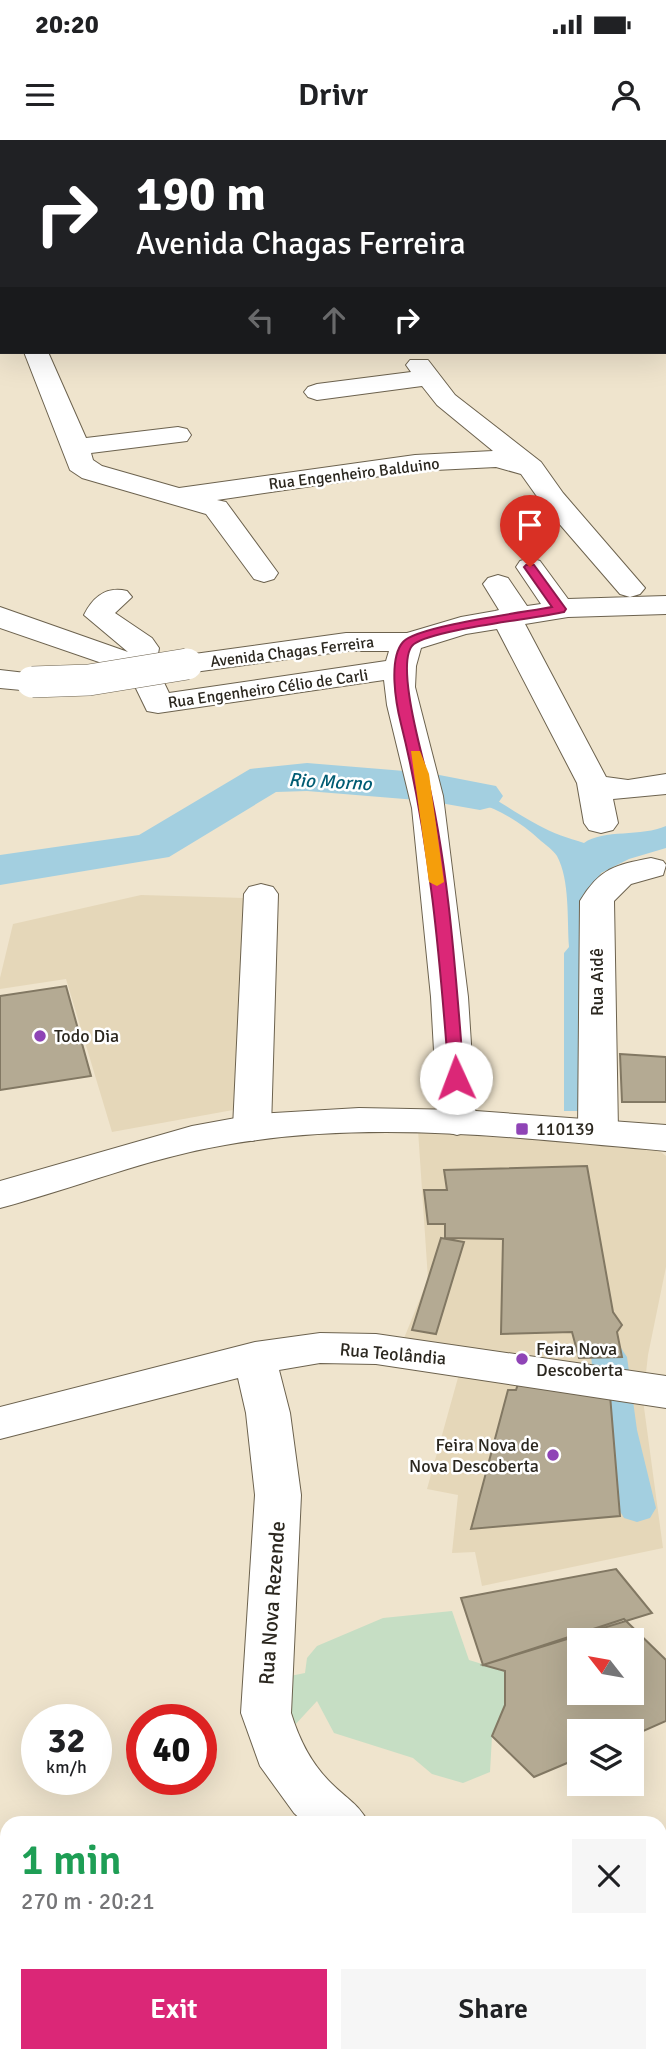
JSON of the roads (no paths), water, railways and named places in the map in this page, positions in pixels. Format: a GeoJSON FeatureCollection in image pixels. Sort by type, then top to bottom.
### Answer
{"type":"FeatureCollection","features":[{"type":"Feature","properties":{"kind":"street"},"geometry":{"type":"LineString","coordinates":[[39,364],[77,447],[80,464],[92,472],[216,508],[264,573]]}},
{"type":"Feature","properties":{"kind":"street"},"geometry":{"type":"LineString","coordinates":[[317,392],[423,371],[446,400],[531,468],[553,499],[630,588],[556,603],[530,567]]}},
{"type":"Feature","properties":{"kind":"street"},"geometry":{"type":"LineString","coordinates":[[77,447],[178,435]]}},
{"type":"Feature","properties":{"kind":"street","name":"Rua Engenheiro Balduino"},"geometry":{"type":"LineString","coordinates":[[177,497],[415,463],[496,458],[531,468]]}},
{"type":"Feature","properties":{"kind":"street"},"geometry":{"type":"LineString","coordinates":[[498,584],[593,783],[601,823]]}},
{"type":"Feature","properties":{"kind":"street"},"geometry":{"type":"LineString","coordinates":[[0,616],[22,627],[141,666],[144,648],[141,644],[99,615],[104,605],[117,597]]}},
{"type":"Feature","properties":{"kind":"street","name":"Avenida Chagas Ferreira"},"geometry":{"type":"LineString","coordinates":[[0,679],[32,682],[89,680],[346,642],[405,655],[448,629],[512,617],[556,603],[666,605]]}},
{"type":"Feature","properties":{"kind":"street"},"geometry":{"type":"LineString","coordinates":[[405,655],[404,715],[424,785],[449,975],[456,1056],[457,1122]]}},
{"type":"Feature","properties":{"kind":"street","name":"Rua Engenheiro Célio de Carli"},"geometry":{"type":"LineString","coordinates":[[141,666],[158,704],[405,655]]}},
{"type":"Feature","properties":{"kind":"street"},"geometry":{"type":"LineString","coordinates":[[593,783],[619,789],[666,784]]}},
{"type":"Feature","properties":{"kind":"street","name":"Rua Aidê"},"geometry":{"type":"LineString","coordinates":[[598,1131],[597,901],[607,882],[627,873],[651,868]]}},
{"type":"Feature","properties":{"kind":"street"},"geometry":{"type":"LineString","coordinates":[[252,1128],[261,894]]}},
{"type":"Feature","properties":{"kind":"street"},"geometry":{"type":"LineString","coordinates":[[0,1195],[157,1148],[252,1128],[318,1123],[457,1122],[666,1138]]}},
{"type":"Feature","properties":{"kind":"street","name":"Rua Teolândia"},"geometry":{"type":"LineString","coordinates":[[0,1423],[255,1358],[320,1348],[376,1349],[666,1392]]}},
{"type":"Feature","properties":{"kind":"street","name":"Rua Nova Rezende"},"geometry":{"type":"LineString","coordinates":[[255,1358],[268,1413],[278,1495],[266,1713],[278,1751],[313,1798],[334,1816]]}},
{"type":"Feature","properties":{"kind":"water"},"geometry":{"type":"Polygon","coordinates":[[[440,778],[470,787],[543,828],[584,843],[601,836],[666,826],[666,848],[629,859],[601,873],[588,898],[585,1111],[564,1111],[564,953],[569,947],[566,888],[557,856],[530,831],[506,815],[482,804],[440,794],[440,778]]]}},
{"type":"Feature","properties":{"kind":"waterway","name":"Rio Morno"},"geometry":{"type":"LineString","coordinates":[[0,870],[152,847],[266,779],[307,777],[429,787],[480,796]]}},
{"type":"Feature","properties":{"kind":"waterway"},"geometry":{"type":"LineString","coordinates":[[609,1357],[619,1430],[637,1508]]}},
{"type":"Feature","properties":{"kind":"place","name":"Todo Dia"},"geometry":{"type":"Point","coordinates":[40,1036]}},
{"type":"Feature","properties":{"kind":"place","name":"110139"},"geometry":{"type":"Point","coordinates":[522,1129]}},
{"type":"Feature","properties":{"kind":"place","name":"Feira Nova Descoberta"},"geometry":{"type":"Point","coordinates":[522,1359]}},
{"type":"Feature","properties":{"kind":"place","name":"Feira Nova de Nova Descoberta"},"geometry":{"type":"Point","coordinates":[553,1455]}}]}
